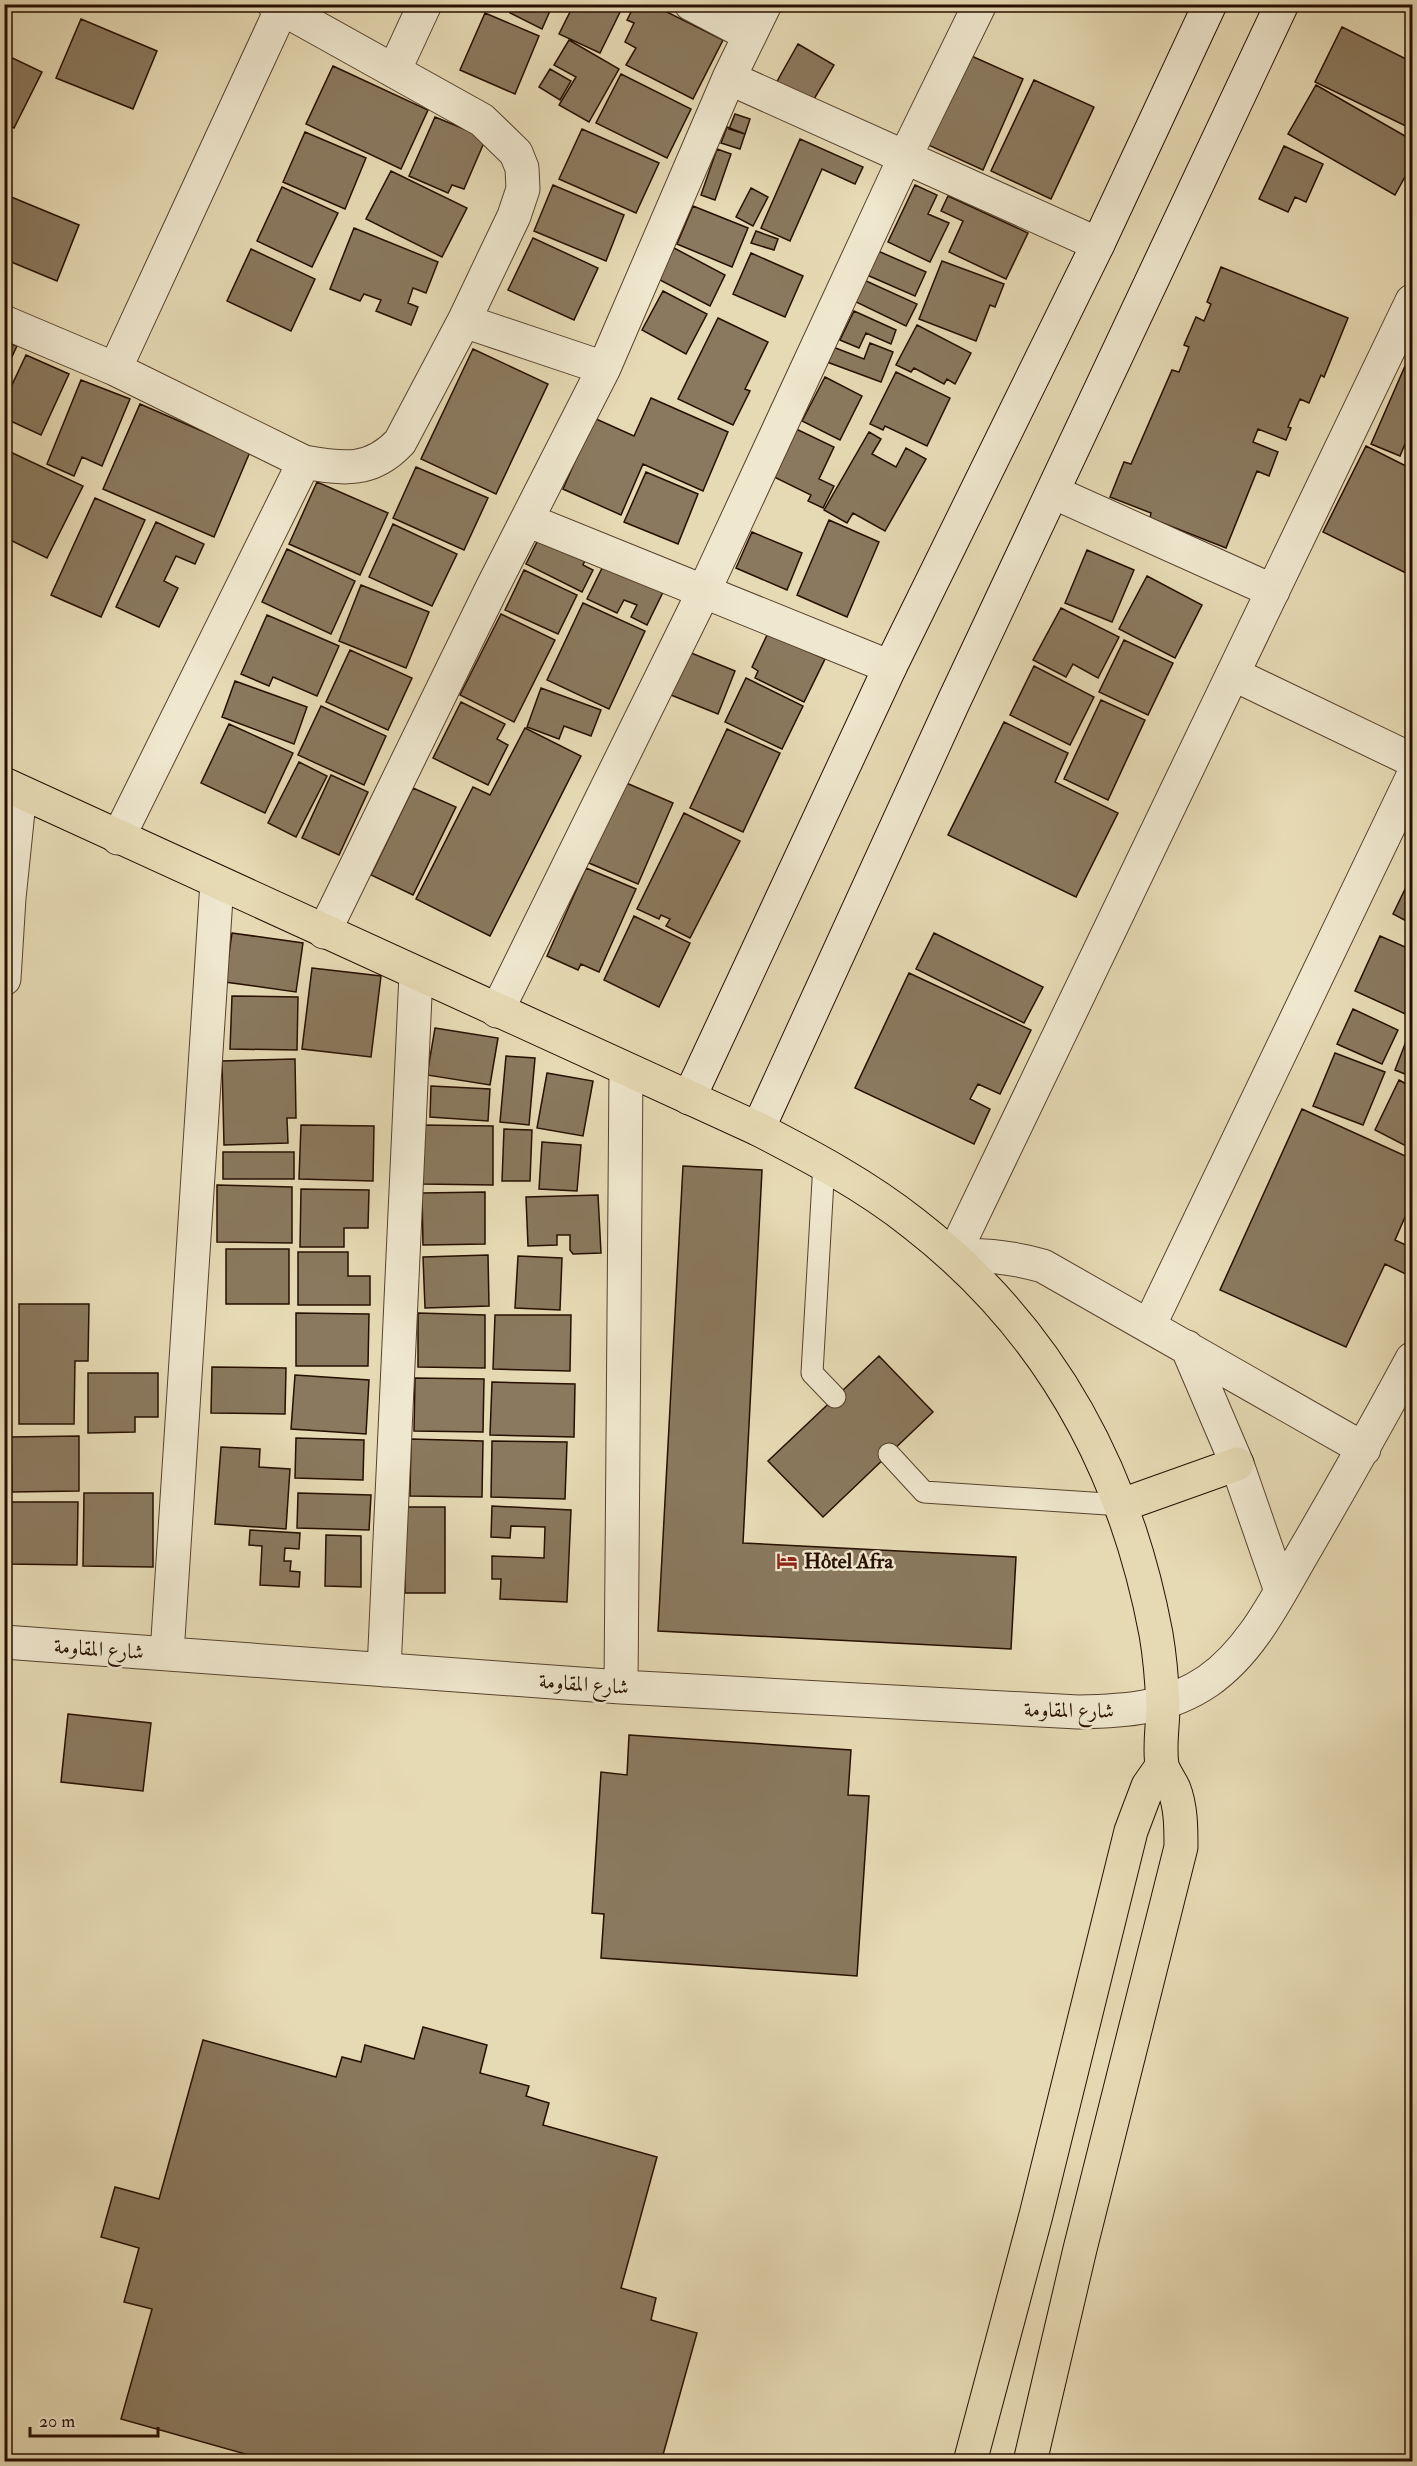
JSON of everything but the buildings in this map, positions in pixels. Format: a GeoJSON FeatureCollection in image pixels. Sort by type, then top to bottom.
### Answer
{"type":"FeatureCollection","features":[{"type":"Feature","properties":{"kind":"main road"},"geometry":{"type":"LineString","coordinates":[[12,788],[758,1129],[824,1163],[913,1222],[952,1256],[995,1298],[1034,1345],[1068,1395],[1098,1449],[1122,1504],[1142,1570],[1152,1614],[1163,1704],[1162,1766],[1175,1791],[1180,1819],[1180,1848],[1080,2249],[1030,2462]]}},
{"type":"Feature","properties":{"kind":"main road"},"geometry":{"type":"LineString","coordinates":[[1122,1504],[1238,1464]]}},
{"type":"Feature","properties":{"kind":"main road"},"geometry":{"type":"LineString","coordinates":[[970,2462],[1036,2215],[1131,1831],[1148,1786],[1162,1766]]}},
{"type":"Feature","properties":{"kind":"street"},"geometry":{"type":"LineString","coordinates":[[394,71],[425,4]]}},
{"type":"Feature","properties":{"kind":"street"},"geometry":{"type":"LineString","coordinates":[[691,4],[750,35]]}},
{"type":"Feature","properties":{"kind":"street"},"geometry":{"type":"LineString","coordinates":[[324,932],[604,368],[729,78],[765,4]]}},
{"type":"Feature","properties":{"kind":"street"},"geometry":{"type":"LineString","coordinates":[[497,1011],[704,591],[905,157],[980,4]]}},
{"type":"Feature","properties":{"kind":"street"},"geometry":{"type":"LineString","coordinates":[[690,1098],[890,667],[1098,244],[1210,4]]}},
{"type":"Feature","properties":{"kind":"street"},"geometry":{"type":"LineString","coordinates":[[758,1129],[953,703],[1282,4]]}},
{"type":"Feature","properties":{"kind":"street"},"geometry":{"type":"LineString","coordinates":[[4,322],[115,369],[304,462],[334,467],[375,462],[390,453],[400,442],[412,421],[464,321],[513,216],[523,189],[522,168],[516,153],[482,120],[278,6],[115,369]]}},
{"type":"Feature","properties":{"kind":"street"},"geometry":{"type":"LineString","coordinates":[[729,78],[1098,244]]}},
{"type":"Feature","properties":{"kind":"street"},"geometry":{"type":"LineString","coordinates":[[1364,1449],[1043,1266],[1014,1257],[983,1254],[952,1256],[1413,301]]}},
{"type":"Feature","properties":{"kind":"street"},"geometry":{"type":"LineString","coordinates":[[464,321],[604,368]]}},
{"type":"Feature","properties":{"kind":"street"},"geometry":{"type":"LineString","coordinates":[[118,838],[304,462]]}},
{"type":"Feature","properties":{"kind":"street"},"geometry":{"type":"LineString","coordinates":[[1053,492],[1273,591]]}},
{"type":"Feature","properties":{"kind":"street"},"geometry":{"type":"LineString","coordinates":[[527,520],[890,667]]}},
{"type":"Feature","properties":{"kind":"street"},"geometry":{"type":"LineString","coordinates":[[1233,674],[1413,760]]}},
{"type":"Feature","properties":{"kind":"street"},"geometry":{"type":"LineString","coordinates":[[1149,1326],[1413,778]]}},
{"type":"Feature","properties":{"kind":"street"},"geometry":{"type":"LineString","coordinates":[[4,978],[12,788]]}},
{"type":"Feature","properties":{"kind":"street"},"geometry":{"type":"LineString","coordinates":[[166,1654],[217,882]]}},
{"type":"Feature","properties":{"kind":"street"},"geometry":{"type":"LineString","coordinates":[[384,1670],[416,974]]}},
{"type":"Feature","properties":{"kind":"street"},"geometry":{"type":"LineString","coordinates":[[621,1687],[626,1070]]}},
{"type":"Feature","properties":{"kind":"street"},"geometry":{"type":"LineString","coordinates":[[1187,1347],[1238,1464],[1281,1591]]}},
{"type":"Feature","properties":{"kind":"street","name":"شارع المقاومة"},"geometry":{"type":"LineString","coordinates":[[4,1642],[621,1687],[1078,1712],[1122,1712],[1163,1704],[1208,1681],[1244,1649],[1281,1591],[1364,1449],[1413,1359]]}},
{"type":"Feature","properties":{"kind":"lane"},"geometry":{"type":"LineString","coordinates":[[824,1163],[812,1373],[835,1397]]}},
{"type":"Feature","properties":{"kind":"lane"},"geometry":{"type":"LineString","coordinates":[[889,1454],[924,1492],[1122,1504]]}},
{"type":"Feature","properties":{"kind":"place","name":"Hôtel Afra"},"geometry":{"type":"Point","coordinates":[787,1561]}}]}
